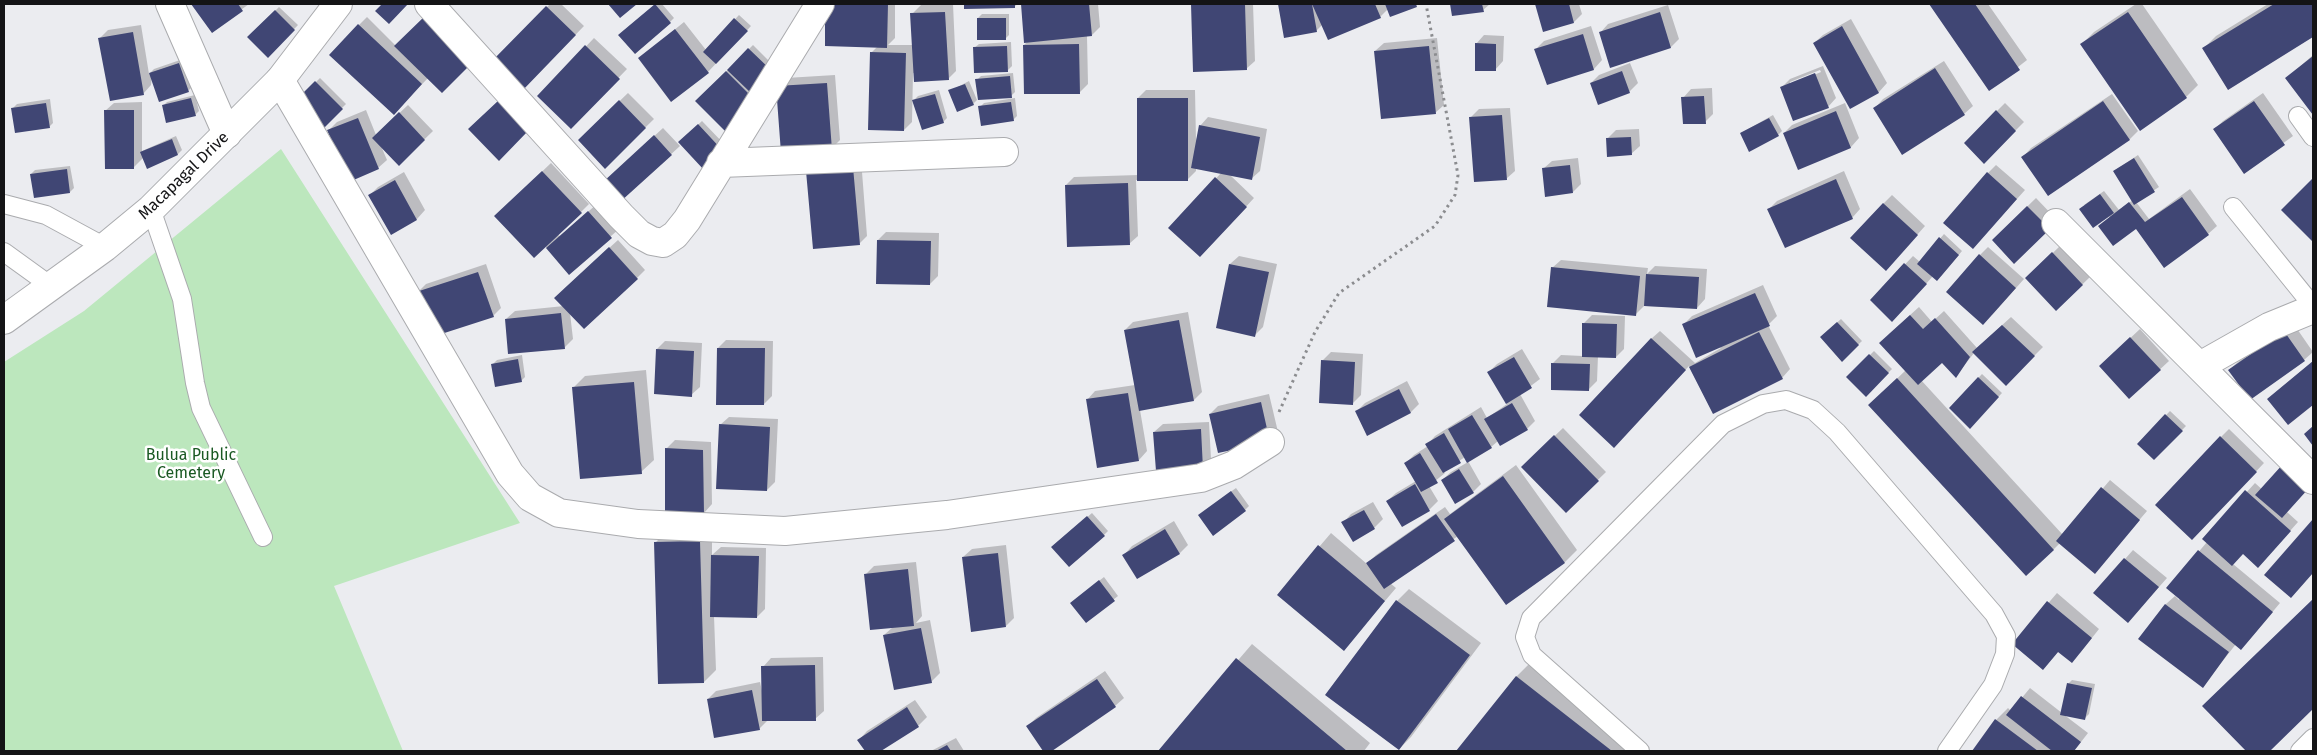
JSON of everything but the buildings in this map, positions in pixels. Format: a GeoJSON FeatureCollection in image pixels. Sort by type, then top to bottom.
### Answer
{"type":"FeatureCollection","features":[{"type":"Feature","properties":{"kind":"street"},"geometry":{"type":"LineString","coordinates":[[170,4],[227,134]]}},
{"type":"Feature","properties":{"kind":"street","name":"Macapagal Drive"},"geometry":{"type":"LineString","coordinates":[[4,320],[105,247],[151,210],[280,80],[338,4]]}},
{"type":"Feature","properties":{"kind":"street"},"geometry":{"type":"LineString","coordinates":[[429,4],[620,216],[639,234],[652,242],[663,243],[675,236],[820,4]]}},
{"type":"Feature","properties":{"kind":"street"},"geometry":{"type":"LineString","coordinates":[[280,80],[510,474],[530,497],[559,513],[638,524],[785,531],[947,515],[1201,478],[1234,465],[1270,442]]}},
{"type":"Feature","properties":{"kind":"street"},"geometry":{"type":"LineString","coordinates":[[721,163],[1004,152]]}},
{"type":"Feature","properties":{"kind":"street"},"geometry":{"type":"LineString","coordinates":[[2056,222],[2313,480]]}},
{"type":"Feature","properties":{"kind":"street"},"geometry":{"type":"LineString","coordinates":[[2200,366],[2269,327],[2313,308]]}},
{"type":"Feature","properties":{"kind":"lane"},"geometry":{"type":"LineString","coordinates":[[2298,116],[2313,137]]}},
{"type":"Feature","properties":{"kind":"lane"},"geometry":{"type":"LineString","coordinates":[[4,204],[46,215],[105,247]]}},
{"type":"Feature","properties":{"kind":"lane"},"geometry":{"type":"LineString","coordinates":[[2233,207],[2313,308]]}},
{"type":"Feature","properties":{"kind":"lane"},"geometry":{"type":"LineString","coordinates":[[151,210],[182,299],[195,384],[201,408],[262,537]]}},
{"type":"Feature","properties":{"kind":"lane"},"geometry":{"type":"LineString","coordinates":[[4,252],[51,286]]}},
{"type":"Feature","properties":{"kind":"lane"},"geometry":{"type":"LineString","coordinates":[[1640,751],[1532,655],[1525,637],[1531,618],[1723,424],[1763,404],[1786,400],[1813,410],[1837,432],[1994,614],[2006,636],[2005,654],[1993,685],[1947,751]]}},
{"type":"Feature","properties":{"kind":"lane"},"geometry":{"type":"LineString","coordinates":[[2300,751],[2313,738]]}},
{"type":"Feature","properties":{"kind":"path"},"geometry":{"type":"LineString","coordinates":[[1270,442],[1278,413],[1315,332],[1339,293],[1434,226],[1455,195],[1458,175],[1426,4]]}},
{"type":"Feature","properties":{"kind":"green space","name":"Bulua Public Cemetery"},"geometry":{"type":"Polygon","coordinates":[[[281,149],[520,523],[334,586],[403,751],[4,751],[4,362],[84,311],[281,149]]]}}]}
